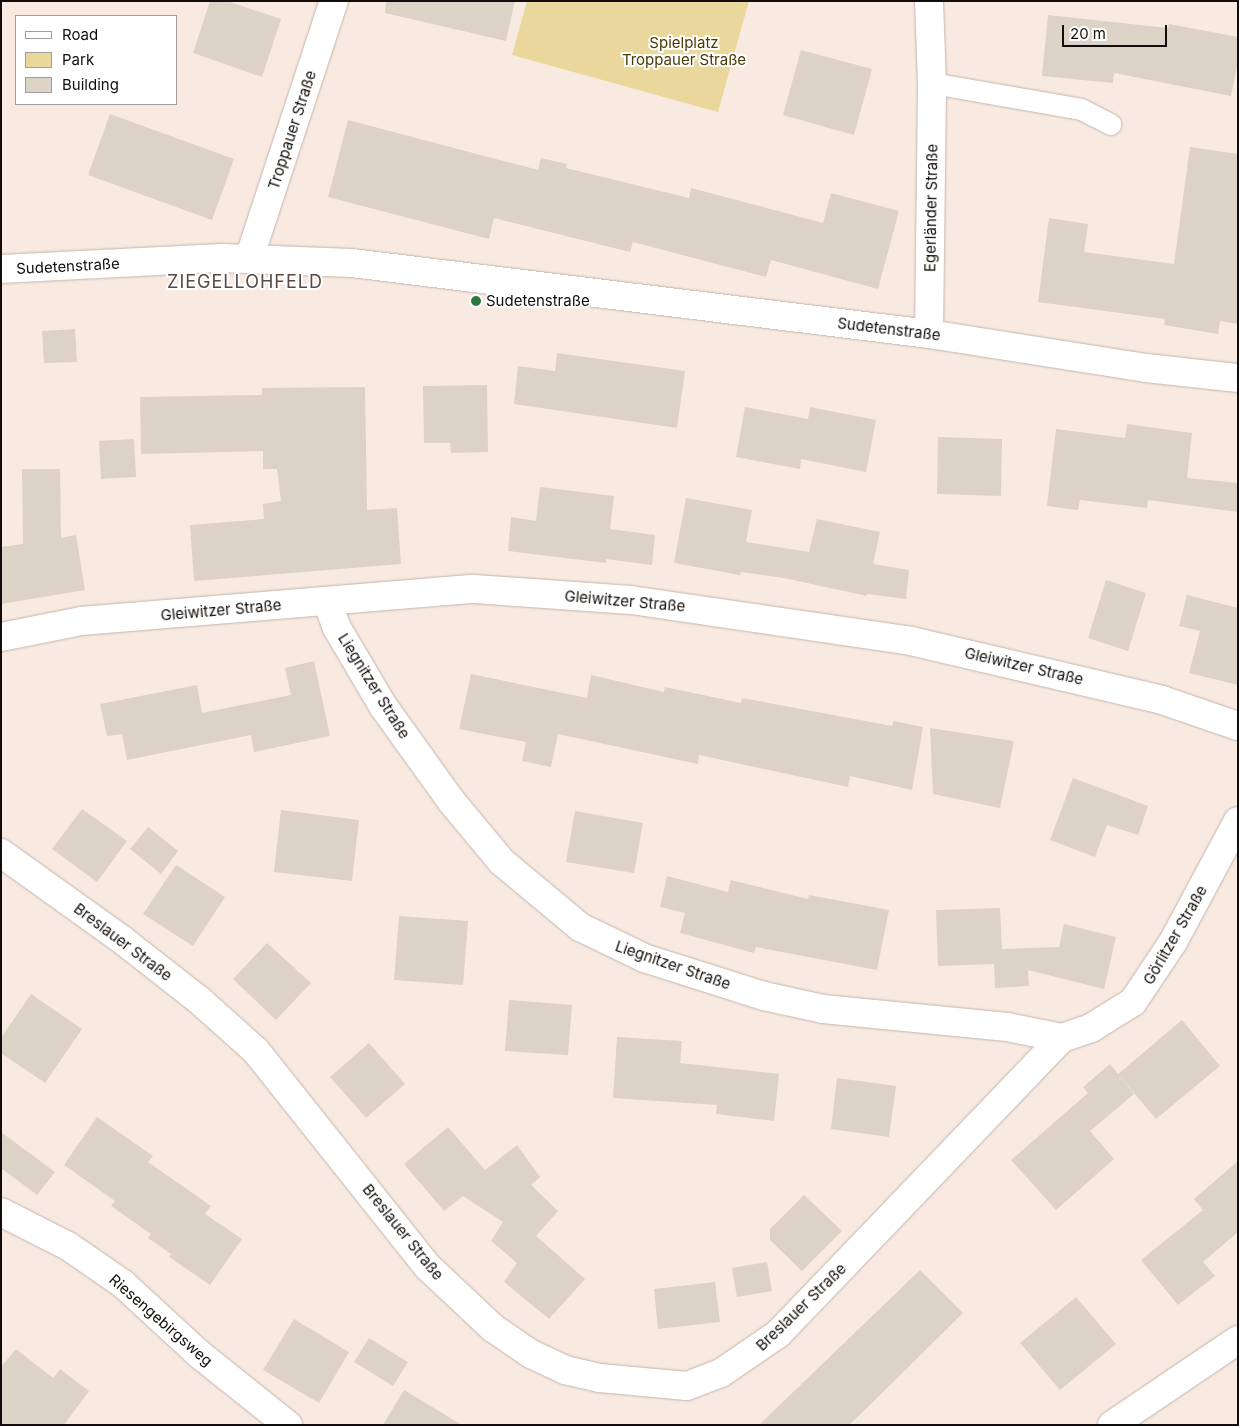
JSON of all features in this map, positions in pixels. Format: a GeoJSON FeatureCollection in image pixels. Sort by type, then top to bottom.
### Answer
{"type":"FeatureCollection","features":[{"type":"Feature","properties":{"kind":"street","name":"Troppauer Straße"},"geometry":{"type":"LineString","coordinates":[[249,259],[334,1]]}},
{"type":"Feature","properties":{"kind":"street","name":"Egerländer Straße"},"geometry":{"type":"LineString","coordinates":[[929,1],[932,83],[929,334]]}},
{"type":"Feature","properties":{"kind":"street","name":"Sudetenstraße"},"geometry":{"type":"LineString","coordinates":[[1,269],[249,259],[352,263],[929,334],[1146,368],[1238,378]]}},
{"type":"Feature","properties":{"kind":"street","name":"Gleiwitzer Straße"},"geometry":{"type":"LineString","coordinates":[[1,637],[81,621],[474,589],[631,600],[808,623],[911,640],[1076,677],[1162,700],[1238,726]]}},
{"type":"Feature","properties":{"kind":"street","name":"Liegnitzer Straße"},"geometry":{"type":"LineString","coordinates":[[327,601],[337,628],[383,706],[457,808],[502,862],[580,926],[644,958],[764,996],[823,1009],[1007,1027],[1062,1038]]}},
{"type":"Feature","properties":{"kind":"street","name":"Görlitzer Straße"},"geometry":{"type":"LineString","coordinates":[[1062,1038],[1112,1017],[1133,1002],[1148,984],[1238,821]]}},
{"type":"Feature","properties":{"kind":"street","name":"Breslauer Straße"},"geometry":{"type":"LineString","coordinates":[[1,853],[121,938],[199,1000],[256,1051],[428,1267],[493,1328],[531,1354],[565,1370],[600,1378],[687,1386],[721,1373],[752,1355],[805,1306],[1062,1038]]}},
{"type":"Feature","properties":{"kind":"street","name":"Riesengebirgsweg"},"geometry":{"type":"LineString","coordinates":[[1,1212],[68,1246],[123,1284],[198,1354],[288,1425]]}},
{"type":"Feature","properties":{"kind":"street"},"geometry":{"type":"LineString","coordinates":[[1112,1425],[1162,1388],[1238,1340]]}},
{"type":"Feature","properties":{"kind":"lane"},"geometry":{"type":"LineString","coordinates":[[932,83],[1081,109],[1110,124]]}},
{"type":"Feature","properties":{"kind":"green space","name":"Spielplatz Troppauer Straße"},"geometry":{"type":"Polygon","coordinates":[[[527,1],[749,1],[718,112],[512,55],[527,1]]]}},
{"type":"Feature","properties":{"kind":"building"},"geometry":{"type":"Polygon","coordinates":[[[210,1],[227,1],[281,19],[262,77],[193,53],[210,1]]]}},
{"type":"Feature","properties":{"kind":"building"},"geometry":{"type":"Polygon","coordinates":[[[386,1],[515,1],[506,41],[385,13],[386,1]]]}},
{"type":"Feature","properties":{"kind":"building"},"geometry":{"type":"Polygon","coordinates":[[[1048,15],[1168,28],[1169,24],[1238,37],[1238,62],[1231,96],[1114,73],[1113,83],[1042,76],[1048,15]]]}},
{"type":"Feature","properties":{"kind":"building"},"geometry":{"type":"Polygon","coordinates":[[[801,50],[872,69],[854,135],[783,115],[801,50]]]}},
{"type":"Feature","properties":{"kind":"building"},"geometry":{"type":"Polygon","coordinates":[[[110,114],[234,159],[212,220],[88,175],[110,114]]]}},
{"type":"Feature","properties":{"kind":"building"},"geometry":{"type":"Polygon","coordinates":[[[348,120],[538,170],[541,158],[567,164],[566,168],[689,198],[691,188],[823,223],[831,193],[899,211],[878,289],[771,260],[766,277],[633,242],[630,252],[494,218],[489,239],[328,197],[348,120]]]}},
{"type":"Feature","properties":{"kind":"building"},"geometry":{"type":"Polygon","coordinates":[[[1190,147],[1238,154],[1238,324],[1220,321],[1218,334],[1164,325],[1165,319],[1038,302],[1049,218],[1088,224],[1084,252],[1174,264],[1190,147]]]}},
{"type":"Feature","properties":{"kind":"building"},"geometry":{"type":"Polygon","coordinates":[[[75,329],[77,362],[44,363],[42,331],[75,329]]]}},
{"type":"Feature","properties":{"kind":"building"},"geometry":{"type":"Polygon","coordinates":[[[557,353],[685,371],[677,428],[514,404],[518,366],[555,371],[557,353]]]}},
{"type":"Feature","properties":{"kind":"building"},"geometry":{"type":"Polygon","coordinates":[[[487,385],[488,452],[451,453],[450,443],[424,443],[423,386],[487,385]]]}},
{"type":"Feature","properties":{"kind":"building"},"geometry":{"type":"Polygon","coordinates":[[[365,387],[367,510],[397,508],[401,564],[194,581],[190,525],[264,519],[263,504],[281,501],[277,469],[263,469],[263,451],[141,454],[140,397],[262,395],[262,388],[365,387]]]}},
{"type":"Feature","properties":{"kind":"building"},"geometry":{"type":"Polygon","coordinates":[[[745,407],[808,419],[810,407],[876,420],[866,472],[801,459],[800,469],[736,457],[745,407]]]}},
{"type":"Feature","properties":{"kind":"building"},"geometry":{"type":"Polygon","coordinates":[[[1127,424],[1192,433],[1187,478],[1238,483],[1238,512],[1148,500],[1147,508],[1080,500],[1078,510],[1047,506],[1056,429],[1125,438],[1127,424]]]}},
{"type":"Feature","properties":{"kind":"building"},"geometry":{"type":"Polygon","coordinates":[[[938,437],[1002,439],[1001,496],[937,494],[938,437]]]}},
{"type":"Feature","properties":{"kind":"building"},"geometry":{"type":"Polygon","coordinates":[[[134,439],[136,477],[101,479],[99,441],[134,439]]]}},
{"type":"Feature","properties":{"kind":"building"},"geometry":{"type":"Polygon","coordinates":[[[22,469],[60,469],[61,538],[76,535],[85,590],[1,604],[1,547],[23,544],[22,469]]]}},
{"type":"Feature","properties":{"kind":"building"},"geometry":{"type":"Polygon","coordinates":[[[540,487],[614,496],[610,529],[655,535],[652,565],[606,559],[606,563],[508,551],[511,517],[536,521],[540,487]]]}},
{"type":"Feature","properties":{"kind":"building"},"geometry":{"type":"Polygon","coordinates":[[[686,498],[752,510],[746,542],[809,552],[817,519],[880,532],[873,564],[909,570],[906,599],[867,594],[867,596],[784,578],[741,572],[740,575],[674,563],[686,498]]]}},
{"type":"Feature","properties":{"kind":"building"},"geometry":{"type":"Polygon","coordinates":[[[1106,580],[1146,593],[1128,651],[1088,638],[1106,580]]]}},
{"type":"Feature","properties":{"kind":"building"},"geometry":{"type":"Polygon","coordinates":[[[1187,595],[1238,608],[1238,685],[1189,673],[1200,631],[1179,626],[1187,595]]]}},
{"type":"Feature","properties":{"kind":"building"},"geometry":{"type":"Polygon","coordinates":[[[314,661],[330,736],[254,752],[251,735],[127,760],[122,734],[107,736],[100,704],[197,685],[202,713],[291,695],[285,668],[314,661]]]}},
{"type":"Feature","properties":{"kind":"building"},"geometry":{"type":"Polygon","coordinates":[[[471,674],[587,698],[591,675],[664,692],[665,687],[741,703],[742,698],[892,726],[894,721],[923,727],[912,790],[850,776],[848,787],[699,755],[698,764],[558,734],[551,767],[522,761],[526,742],[459,729],[471,674]]]}},
{"type":"Feature","properties":{"kind":"building"},"geometry":{"type":"Polygon","coordinates":[[[930,728],[1014,741],[1000,808],[933,794],[930,728]]]}},
{"type":"Feature","properties":{"kind":"building"},"geometry":{"type":"Polygon","coordinates":[[[1073,778],[1148,806],[1138,835],[1107,825],[1095,857],[1050,840],[1073,778]]]}},
{"type":"Feature","properties":{"kind":"building"},"geometry":{"type":"Polygon","coordinates":[[[82,809],[127,841],[97,882],[52,849],[82,809]]]}},
{"type":"Feature","properties":{"kind":"building"},"geometry":{"type":"Polygon","coordinates":[[[281,810],[359,820],[352,881],[274,872],[281,810]]]}},
{"type":"Feature","properties":{"kind":"building"},"geometry":{"type":"Polygon","coordinates":[[[575,811],[643,823],[634,873],[566,862],[575,811]]]}},
{"type":"Feature","properties":{"kind":"building"},"geometry":{"type":"Polygon","coordinates":[[[148,827],[178,851],[161,874],[130,849],[148,827]]]}},
{"type":"Feature","properties":{"kind":"building"},"geometry":{"type":"Polygon","coordinates":[[[176,865],[225,897],[193,946],[143,914],[176,865]]]}},
{"type":"Feature","properties":{"kind":"building"},"geometry":{"type":"Polygon","coordinates":[[[667,876],[728,892],[731,880],[808,899],[809,895],[889,910],[877,970],[756,947],[754,953],[680,933],[685,913],[660,907],[667,876]]]}},
{"type":"Feature","properties":{"kind":"building"},"geometry":{"type":"Polygon","coordinates":[[[1000,908],[1002,949],[1059,947],[1064,924],[1116,937],[1104,989],[1028,970],[1029,986],[995,988],[994,964],[938,966],[936,910],[1000,908]]]}},
{"type":"Feature","properties":{"kind":"building"},"geometry":{"type":"Polygon","coordinates":[[[399,916],[468,921],[463,985],[394,980],[399,916]]]}},
{"type":"Feature","properties":{"kind":"building"},"geometry":{"type":"Polygon","coordinates":[[[267,943],[311,983],[276,1020],[233,979],[267,943]]]}},
{"type":"Feature","properties":{"kind":"building"},"geometry":{"type":"Polygon","coordinates":[[[31,994],[82,1029],[45,1083],[1,1053],[1,1038],[31,994]]]}},
{"type":"Feature","properties":{"kind":"building"},"geometry":{"type":"Polygon","coordinates":[[[509,1000],[572,1005],[568,1055],[505,1051],[509,1000]]]}},
{"type":"Feature","properties":{"kind":"building"},"geometry":{"type":"Polygon","coordinates":[[[1182,1020],[1220,1066],[1156,1119],[1118,1074],[1182,1020]]]}},
{"type":"Feature","properties":{"kind":"building"},"geometry":{"type":"Polygon","coordinates":[[[617,1037],[682,1041],[680,1063],[779,1074],[774,1121],[716,1114],[717,1105],[613,1098],[617,1037]]]}},
{"type":"Feature","properties":{"kind":"building"},"geometry":{"type":"Polygon","coordinates":[[[369,1043],[405,1084],[366,1118],[330,1077],[369,1043]]]}},
{"type":"Feature","properties":{"kind":"building"},"geometry":{"type":"Polygon","coordinates":[[[1110,1064],[1134,1094],[1090,1131],[1114,1159],[1056,1210],[1011,1160],[1088,1093],[1083,1087],[1110,1064]]]}},
{"type":"Feature","properties":{"kind":"building"},"geometry":{"type":"Polygon","coordinates":[[[837,1078],[896,1086],[889,1137],[831,1129],[837,1078]]]}},
{"type":"Feature","properties":{"kind":"building"},"geometry":{"type":"Polygon","coordinates":[[[97,1117],[153,1156],[148,1162],[211,1206],[205,1214],[242,1239],[210,1285],[169,1257],[171,1254],[148,1238],[151,1234],[111,1206],[115,1201],[64,1165],[97,1117]]]}},
{"type":"Feature","properties":{"kind":"building"},"geometry":{"type":"Polygon","coordinates":[[[448,1127],[485,1170],[517,1145],[540,1177],[531,1185],[558,1211],[536,1236],[585,1279],[549,1319],[504,1282],[517,1263],[491,1241],[503,1222],[463,1196],[444,1211],[404,1164],[448,1127]]]}},
{"type":"Feature","properties":{"kind":"building"},"geometry":{"type":"Polygon","coordinates":[[[1,1132],[55,1172],[37,1195],[1,1168],[1,1132]]]}},
{"type":"Feature","properties":{"kind":"building"},"geometry":{"type":"Polygon","coordinates":[[[1238,1161],[1238,1232],[1203,1262],[1215,1276],[1178,1305],[1141,1260],[1203,1210],[1194,1199],[1238,1161]]]}},
{"type":"Feature","properties":{"kind":"building"},"geometry":{"type":"Polygon","coordinates":[[[804,1195],[842,1231],[802,1271],[770,1240],[770,1229],[804,1195]]]}},
{"type":"Feature","properties":{"kind":"building"},"geometry":{"type":"Polygon","coordinates":[[[767,1262],[772,1291],[737,1297],[732,1268],[767,1262]]]}},
{"type":"Feature","properties":{"kind":"building"},"geometry":{"type":"Polygon","coordinates":[[[920,1270],[963,1313],[871,1404],[849,1425],[759,1425],[920,1270]]]}},
{"type":"Feature","properties":{"kind":"building"},"geometry":{"type":"Polygon","coordinates":[[[715,1282],[720,1322],[658,1329],[654,1289],[715,1282]]]}},
{"type":"Feature","properties":{"kind":"building"},"geometry":{"type":"Polygon","coordinates":[[[1076,1297],[1116,1344],[1060,1390],[1020,1343],[1076,1297]]]}},
{"type":"Feature","properties":{"kind":"building"},"geometry":{"type":"Polygon","coordinates":[[[294,1319],[349,1352],[319,1403],[263,1370],[294,1319]]]}},
{"type":"Feature","properties":{"kind":"building"},"geometry":{"type":"Polygon","coordinates":[[[369,1338],[408,1362],[393,1386],[354,1362],[369,1338]]]}},
{"type":"Feature","properties":{"kind":"building"},"geometry":{"type":"Polygon","coordinates":[[[16,1349],[53,1378],[60,1369],[89,1391],[64,1425],[1,1425],[1,1367],[16,1349]]]}},
{"type":"Feature","properties":{"kind":"building"},"geometry":{"type":"Polygon","coordinates":[[[404,1390],[462,1425],[383,1425],[404,1390]]]}},
{"type":"Feature","properties":{"kind":"place","name":"Sudetenstraße"},"geometry":{"type":"Point","coordinates":[476,301]}},
{"type":"Feature","properties":{"kind":"district","name":"ZIEGELLOHFELD"},"geometry":{"type":"Point","coordinates":[245,282]}}]}
